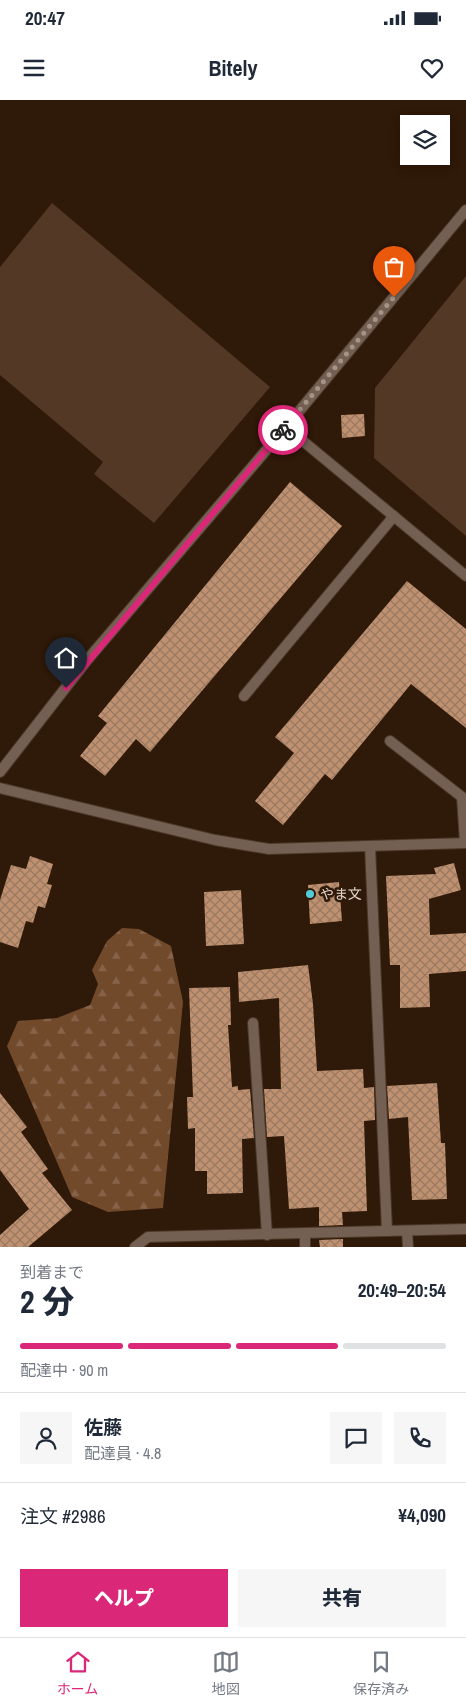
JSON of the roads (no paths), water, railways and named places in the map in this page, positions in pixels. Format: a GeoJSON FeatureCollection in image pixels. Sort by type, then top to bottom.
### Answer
{"type":"FeatureCollection","features":[{"type":"Feature","properties":{"kind":"street"},"geometry":{"type":"LineString","coordinates":[[0,772],[88,659],[286,427],[466,210]]}},
{"type":"Feature","properties":{"kind":"street"},"geometry":{"type":"LineString","coordinates":[[286,427],[466,576]]}},
{"type":"Feature","properties":{"kind":"street"},"geometry":{"type":"LineString","coordinates":[[244,696],[394,516]]}},
{"type":"Feature","properties":{"kind":"street"},"geometry":{"type":"LineString","coordinates":[[0,788],[233,843],[269,849],[466,843],[462,797],[390,740]]}},
{"type":"Feature","properties":{"kind":"street"},"geometry":{"type":"LineString","coordinates":[[370,846],[387,1231]]}},
{"type":"Feature","properties":{"kind":"street"},"geometry":{"type":"LineString","coordinates":[[254,1023],[267,1234]]}},
{"type":"Feature","properties":{"kind":"street"},"geometry":{"type":"LineString","coordinates":[[134,1247],[148,1237],[466,1229]]}},
{"type":"Feature","properties":{"kind":"street"},"geometry":{"type":"LineString","coordinates":[[408,1231],[408,1247]]}},
{"type":"Feature","properties":{"kind":"street"},"geometry":{"type":"LineString","coordinates":[[305,1233],[305,1247]]}},
{"type":"Feature","properties":{"kind":"place","name":"やま文"},"geometry":{"type":"Point","coordinates":[310,894]}}]}
